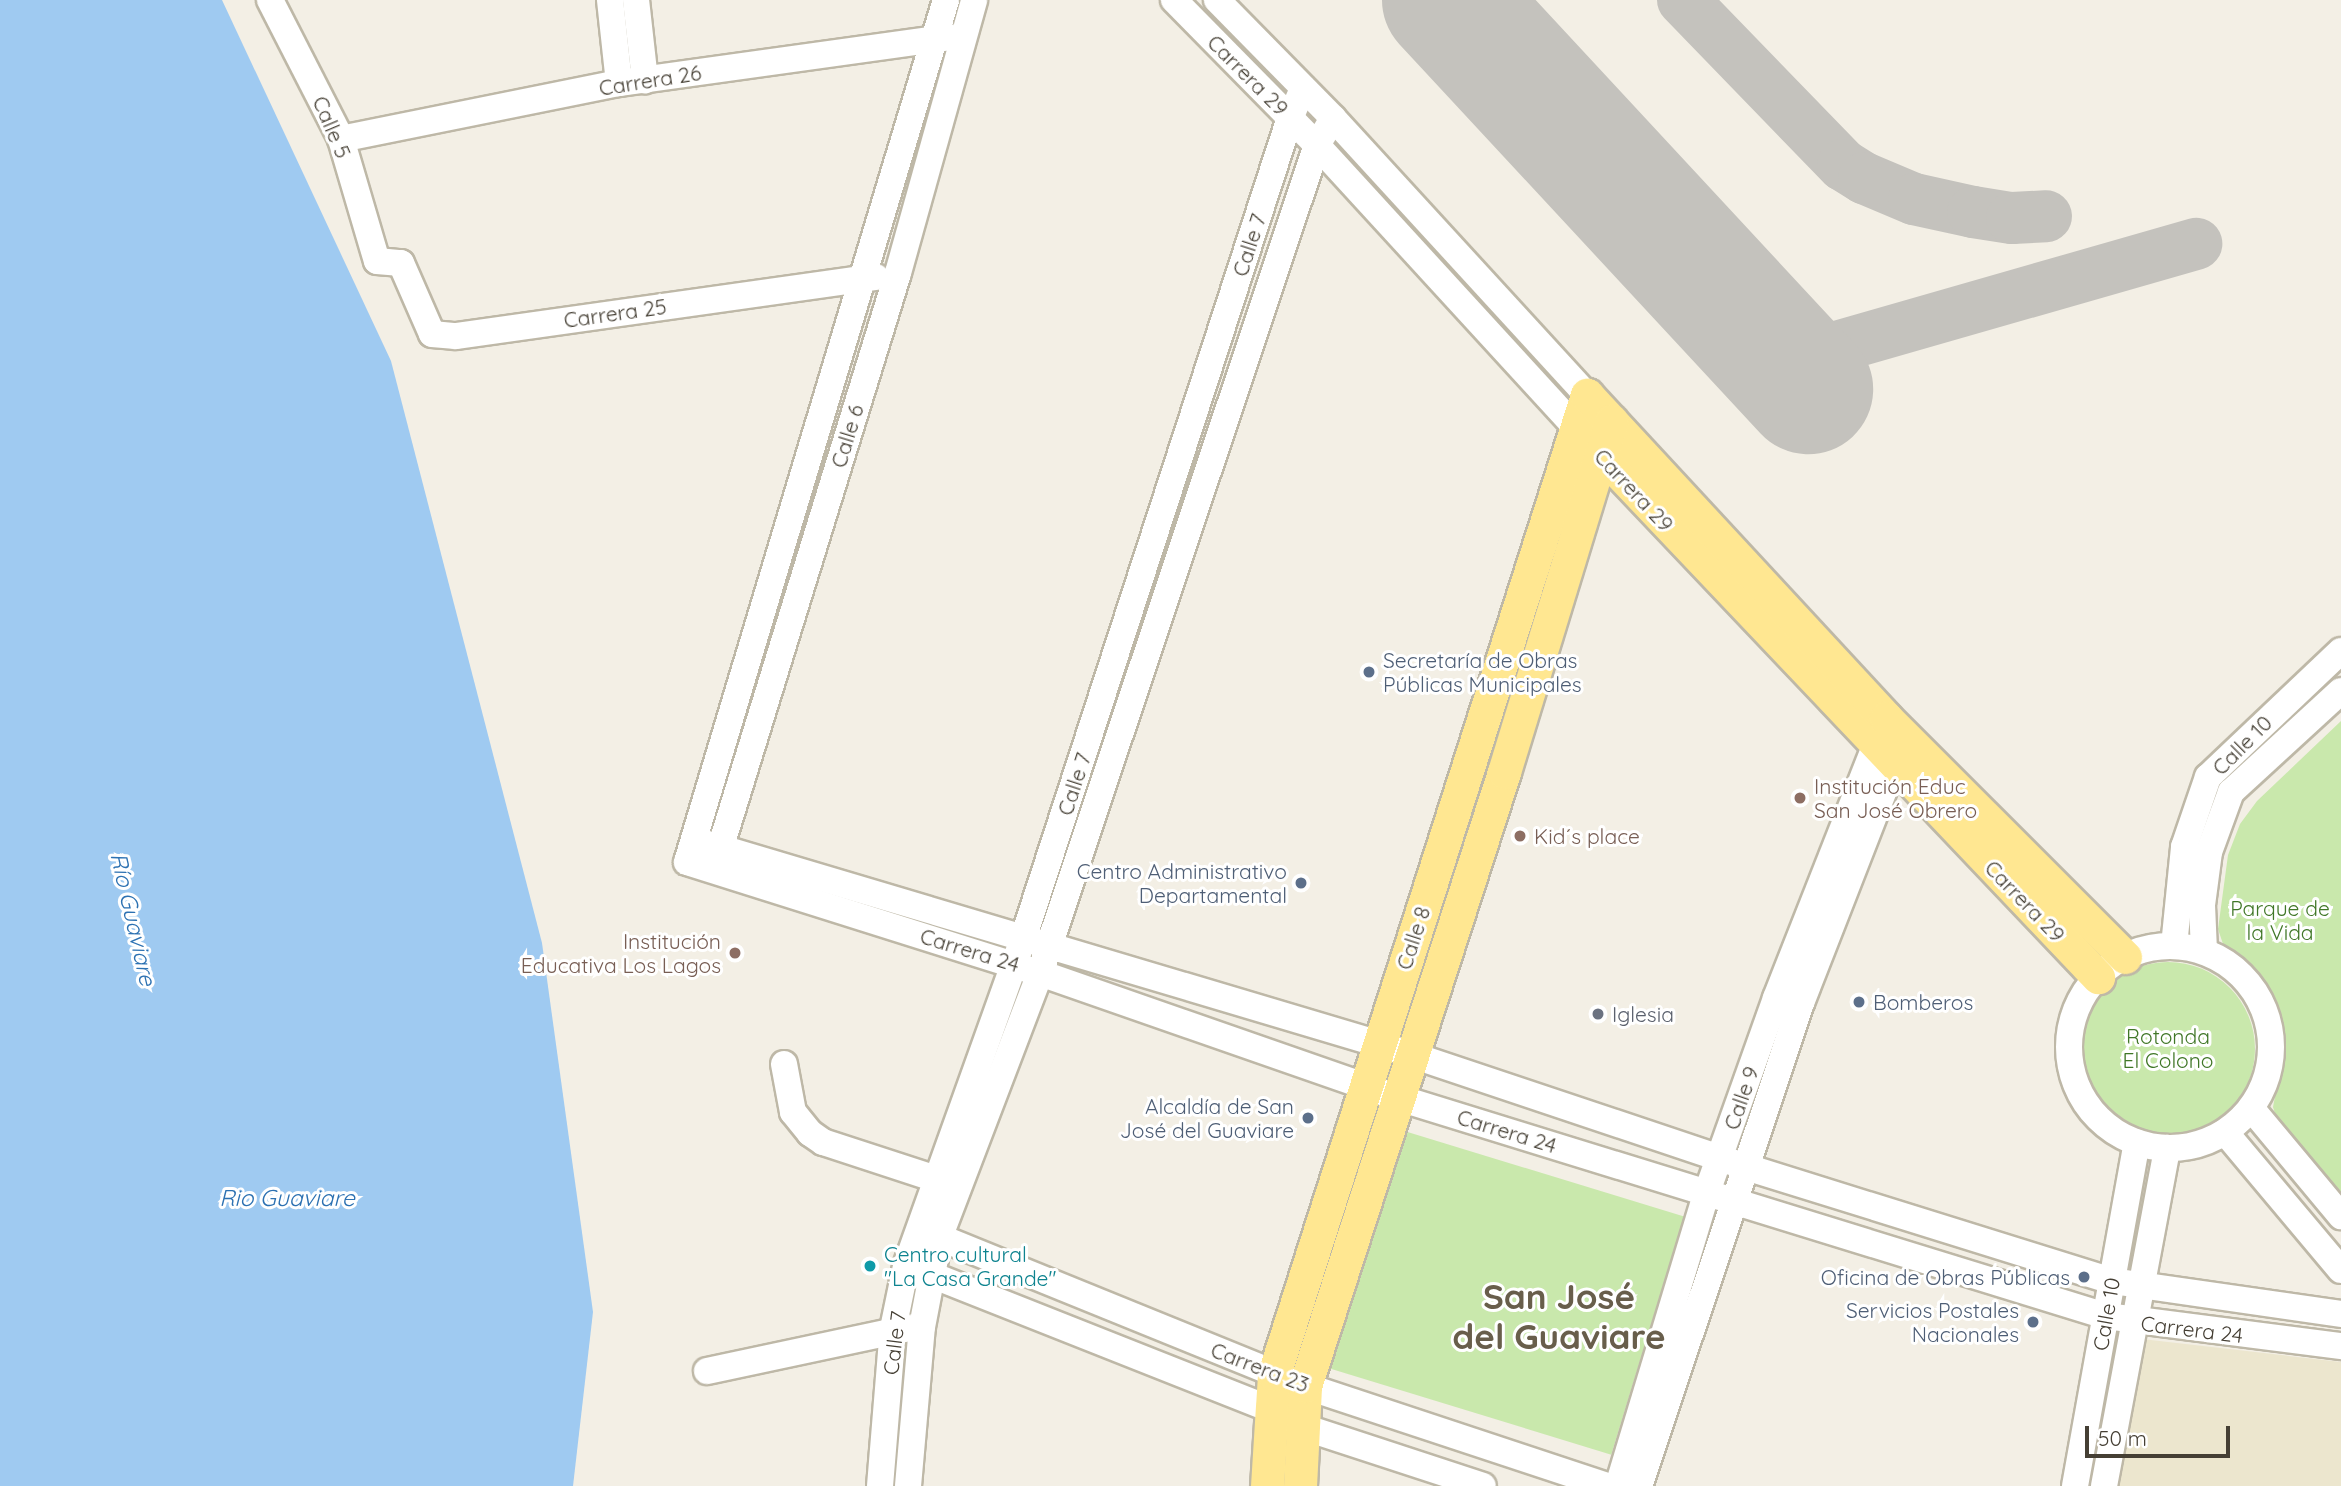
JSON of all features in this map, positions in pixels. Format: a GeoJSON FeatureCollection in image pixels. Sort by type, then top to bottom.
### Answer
{"type":"FeatureCollection","features":[{"type":"Feature","properties":{"kind":"main road","name":"Carrera 29"},"geometry":{"type":"LineString","coordinates":[[1587,395],[2098,977]]}},
{"type":"Feature","properties":{"kind":"main road","name":"Calle 8"},"geometry":{"type":"LineString","coordinates":[[1266,1486],[1274,1374],[1587,395]]}},
{"type":"Feature","properties":{"kind":"main road","name":"Calle 8"},"geometry":{"type":"LineString","coordinates":[[1300,1486],[1305,1386],[1504,772],[1611,421]]}},
{"type":"Feature","properties":{"kind":"main road","name":"Carrera 29"},"geometry":{"type":"LineString","coordinates":[[1576,428],[1890,741],[2125,957]]}},
{"type":"Feature","properties":{"kind":"street","name":"Calle 5"},"geometry":{"type":"LineString","coordinates":[[270,0],[341,139],[377,261]]}},
{"type":"Feature","properties":{"kind":"street"},"geometry":{"type":"LineString","coordinates":[[610,0],[619,83]]}},
{"type":"Feature","properties":{"kind":"street"},"geometry":{"type":"LineString","coordinates":[[636,0],[645,80]]}},
{"type":"Feature","properties":{"kind":"street","name":"Calle 6"},"geometry":{"type":"LineString","coordinates":[[690,851],[946,0]]}},
{"type":"Feature","properties":{"kind":"street","name":"Calle 6"},"geometry":{"type":"LineString","coordinates":[[717,858],[898,273],[974,0]]}},
{"type":"Feature","properties":{"kind":"street","name":"Carrera 29"},"geometry":{"type":"LineString","coordinates":[[1174,0],[1317,145],[1576,428]]}},
{"type":"Feature","properties":{"kind":"street","name":"Carrera 29"},"geometry":{"type":"LineString","coordinates":[[1217,0],[1333,118],[1587,395]]}},
{"type":"Feature","properties":{"kind":"street","name":"Carrera 26"},"geometry":{"type":"LineString","coordinates":[[341,139],[619,83],[962,36]]}},
{"type":"Feature","properties":{"kind":"street","name":"Calle 7"},"geometry":{"type":"LineString","coordinates":[[880,1486],[893,1329],[929,1233],[1040,973],[1036,940],[1119,648],[1290,118],[1303,89]]}},
{"type":"Feature","properties":{"kind":"street","name":"Calle 7"},"geometry":{"type":"LineString","coordinates":[[929,1233],[939,1180],[1014,964],[1036,940],[1144,657],[1236,396],[1317,145],[1333,118]]}},
{"type":"Feature","properties":{"kind":"street","name":"Carrera 25"},"geometry":{"type":"LineString","coordinates":[[377,261],[401,263],[432,334],[456,336],[898,273]]}},
{"type":"Feature","properties":{"kind":"street"},"geometry":{"type":"LineString","coordinates":[[1205,383],[1236,396]]}},
{"type":"Feature","properties":{"kind":"street"},"geometry":{"type":"LineString","coordinates":[[1119,648],[1144,657]]}},
{"type":"Feature","properties":{"kind":"street","name":"Calle 10"},"geometry":{"type":"LineString","coordinates":[[2174,946],[2184,847],[2208,777],[2341,651]]}},
{"type":"Feature","properties":{"kind":"street","name":"Calle 10"},"geometry":{"type":"LineString","coordinates":[[2204,951],[2202,905],[2209,852],[2231,792],[2341,691]]}},
{"type":"Feature","properties":{"kind":"street","name":"Calle 9"},"geometry":{"type":"LineString","coordinates":[[1618,1486],[1707,1192],[1789,1000],[1890,741]]}},
{"type":"Feature","properties":{"kind":"street"},"geometry":{"type":"LineString","coordinates":[[1469,762],[1504,772]]}},
{"type":"Feature","properties":{"kind":"street"},"geometry":{"type":"LineString","coordinates":[[2208,777],[2231,792]]}},
{"type":"Feature","properties":{"kind":"street","name":"Carrera 24"},"geometry":{"type":"LineString","coordinates":[[690,851],[1036,940],[1379,1044],[1746,1167],[2112,1280],[2341,1314]]}},
{"type":"Feature","properties":{"kind":"street","name":"Carrera 24"},"geometry":{"type":"LineString","coordinates":[[717,858],[1399,1098],[2106,1316],[2134,1323],[2341,1346]]}},
{"type":"Feature","properties":{"kind":"street"},"geometry":{"type":"LineString","coordinates":[[2174,946],[2204,951],[2232,966],[2254,989],[2267,1017],[2272,1049],[2266,1080],[2251,1108],[2225,1132],[2197,1144],[2167,1148],[2137,1143],[2119,1134],[2089,1107],[2072,1071],[2071,1030],[2085,993],[2098,977],[2125,957],[2174,946]]}},
{"type":"Feature","properties":{"kind":"street","name":"Calle 9"},"geometry":{"type":"LineString","coordinates":[[1639,1486],[1736,1202],[1789,1000]]}},
{"type":"Feature","properties":{"kind":"street"},"geometry":{"type":"LineString","coordinates":[[784,1064],[791,1105],[810,1133],[823,1142],[939,1180]]}},
{"type":"Feature","properties":{"kind":"street"},"geometry":{"type":"LineString","coordinates":[[2251,1108],[2341,1216]]}},
{"type":"Feature","properties":{"kind":"street"},"geometry":{"type":"LineString","coordinates":[[2225,1132],[2341,1270]]}},
{"type":"Feature","properties":{"kind":"street","name":"Calle 10"},"geometry":{"type":"LineString","coordinates":[[2075,1486],[2137,1143]]}},
{"type":"Feature","properties":{"kind":"street","name":"Calle 10"},"geometry":{"type":"LineString","coordinates":[[2104,1486],[2167,1148]]}},
{"type":"Feature","properties":{"kind":"street","name":"Carrera 23"},"geometry":{"type":"LineString","coordinates":[[929,1233],[1305,1386],[1608,1486]]}},
{"type":"Feature","properties":{"kind":"street","name":"Calle 7"},"geometry":{"type":"LineString","coordinates":[[908,1486],[922,1327],[917,1269]]}},
{"type":"Feature","properties":{"kind":"street","name":"Carrera 23"},"geometry":{"type":"LineString","coordinates":[[917,1269],[1272,1410],[1303,1427],[1483,1486]]}},
{"type":"Feature","properties":{"kind":"street"},"geometry":{"type":"LineString","coordinates":[[706,1371],[893,1329],[922,1327]]}},
{"type":"Feature","properties":{"kind":"shaded area"},"geometry":{"type":"Polygon","coordinates":[[[2142,1339],[2341,1362],[2341,1486],[2118,1486],[2142,1339]]]}},
{"type":"Feature","properties":{"kind":"green space","name":"Parque de la Vida"},"geometry":{"type":"Polygon","coordinates":[[[2341,721],[2341,1200],[2279,1127],[2273,1107],[2282,1059],[2277,1017],[2258,989],[2229,962],[2218,929],[2228,855],[2240,824],[2257,801],[2341,721]]]}},
{"type":"Feature","properties":{"kind":"green space","name":"Rotonda El Colono"},"geometry":{"type":"Polygon","coordinates":[[[2168,962],[2201,969],[2229,988],[2248,1016],[2255,1049],[2248,1082],[2229,1110],[2201,1129],[2168,1136],[2135,1129],[2107,1110],[2088,1082],[2081,1049],[2088,1016],[2107,988],[2135,969],[2168,962]]]}},
{"type":"Feature","properties":{"kind":"green space"},"geometry":{"type":"Polygon","coordinates":[[[1401,1130],[1684,1217],[1611,1455],[1328,1368],[1401,1130]]]}},
{"type":"Feature","properties":{"kind":"water","name":"Rio Guaviare"},"geometry":{"type":"Polygon","coordinates":[[[0,0],[222,0],[391,361],[542,943],[593,1312],[573,1486],[0,1486],[0,0]]]}},
{"type":"Feature","properties":{"kind":"taxiway"},"geometry":{"type":"LineString","coordinates":[[1683,0],[1843,165],[1864,178],[1914,199],[1973,212],[2012,218],[2046,216]]}},
{"type":"Feature","properties":{"kind":"taxiway"},"geometry":{"type":"LineString","coordinates":[[1784,362],[2196,244]]}},
{"type":"Feature","properties":{"kind":"runway"},"geometry":{"type":"LineString","coordinates":[[1447,0],[1808,389]]}},
{"type":"Feature","properties":{"kind":"place","name":"Secretaría de Obras Públicas Municipales"},"geometry":{"type":"Point","coordinates":[1369,672]}},
{"type":"Feature","properties":{"kind":"place","name":"Institución Educ San José Obrero"},"geometry":{"type":"Point","coordinates":[1800,798]}},
{"type":"Feature","properties":{"kind":"place","name":"Kid´s place"},"geometry":{"type":"Point","coordinates":[1520,836]}},
{"type":"Feature","properties":{"kind":"place","name":"Centro Administrativo Departamental"},"geometry":{"type":"Point","coordinates":[1301,883]}},
{"type":"Feature","properties":{"kind":"place","name":"Institución Educativa Los Lagos"},"geometry":{"type":"Point","coordinates":[735,953]}},
{"type":"Feature","properties":{"kind":"place","name":"Bomberos"},"geometry":{"type":"Point","coordinates":[1859,1002]}},
{"type":"Feature","properties":{"kind":"place","name":"Iglesia"},"geometry":{"type":"Point","coordinates":[1598,1014]}},
{"type":"Feature","properties":{"kind":"place","name":"Alcaldía de San José del Guaviare"},"geometry":{"type":"Point","coordinates":[1308,1118]}},
{"type":"Feature","properties":{"kind":"place","name":"Centro cultural \"La Casa Grande\""},"geometry":{"type":"Point","coordinates":[870,1266]}},
{"type":"Feature","properties":{"kind":"place","name":"Oficina de Obras Públicas"},"geometry":{"type":"Point","coordinates":[2084,1277]}},
{"type":"Feature","properties":{"kind":"place","name":"Servicios Postales Nacionales"},"geometry":{"type":"Point","coordinates":[2033,1322]}},
{"type":"Feature","properties":{"kind":"district","name":"San José del Guaviare"},"geometry":{"type":"Point","coordinates":[1559,1316]}},
{"type":"Feature","properties":{"kind":"water label","name":"Río Guaviare"},"geometry":{"type":"Point","coordinates":[133,919]}}]}
